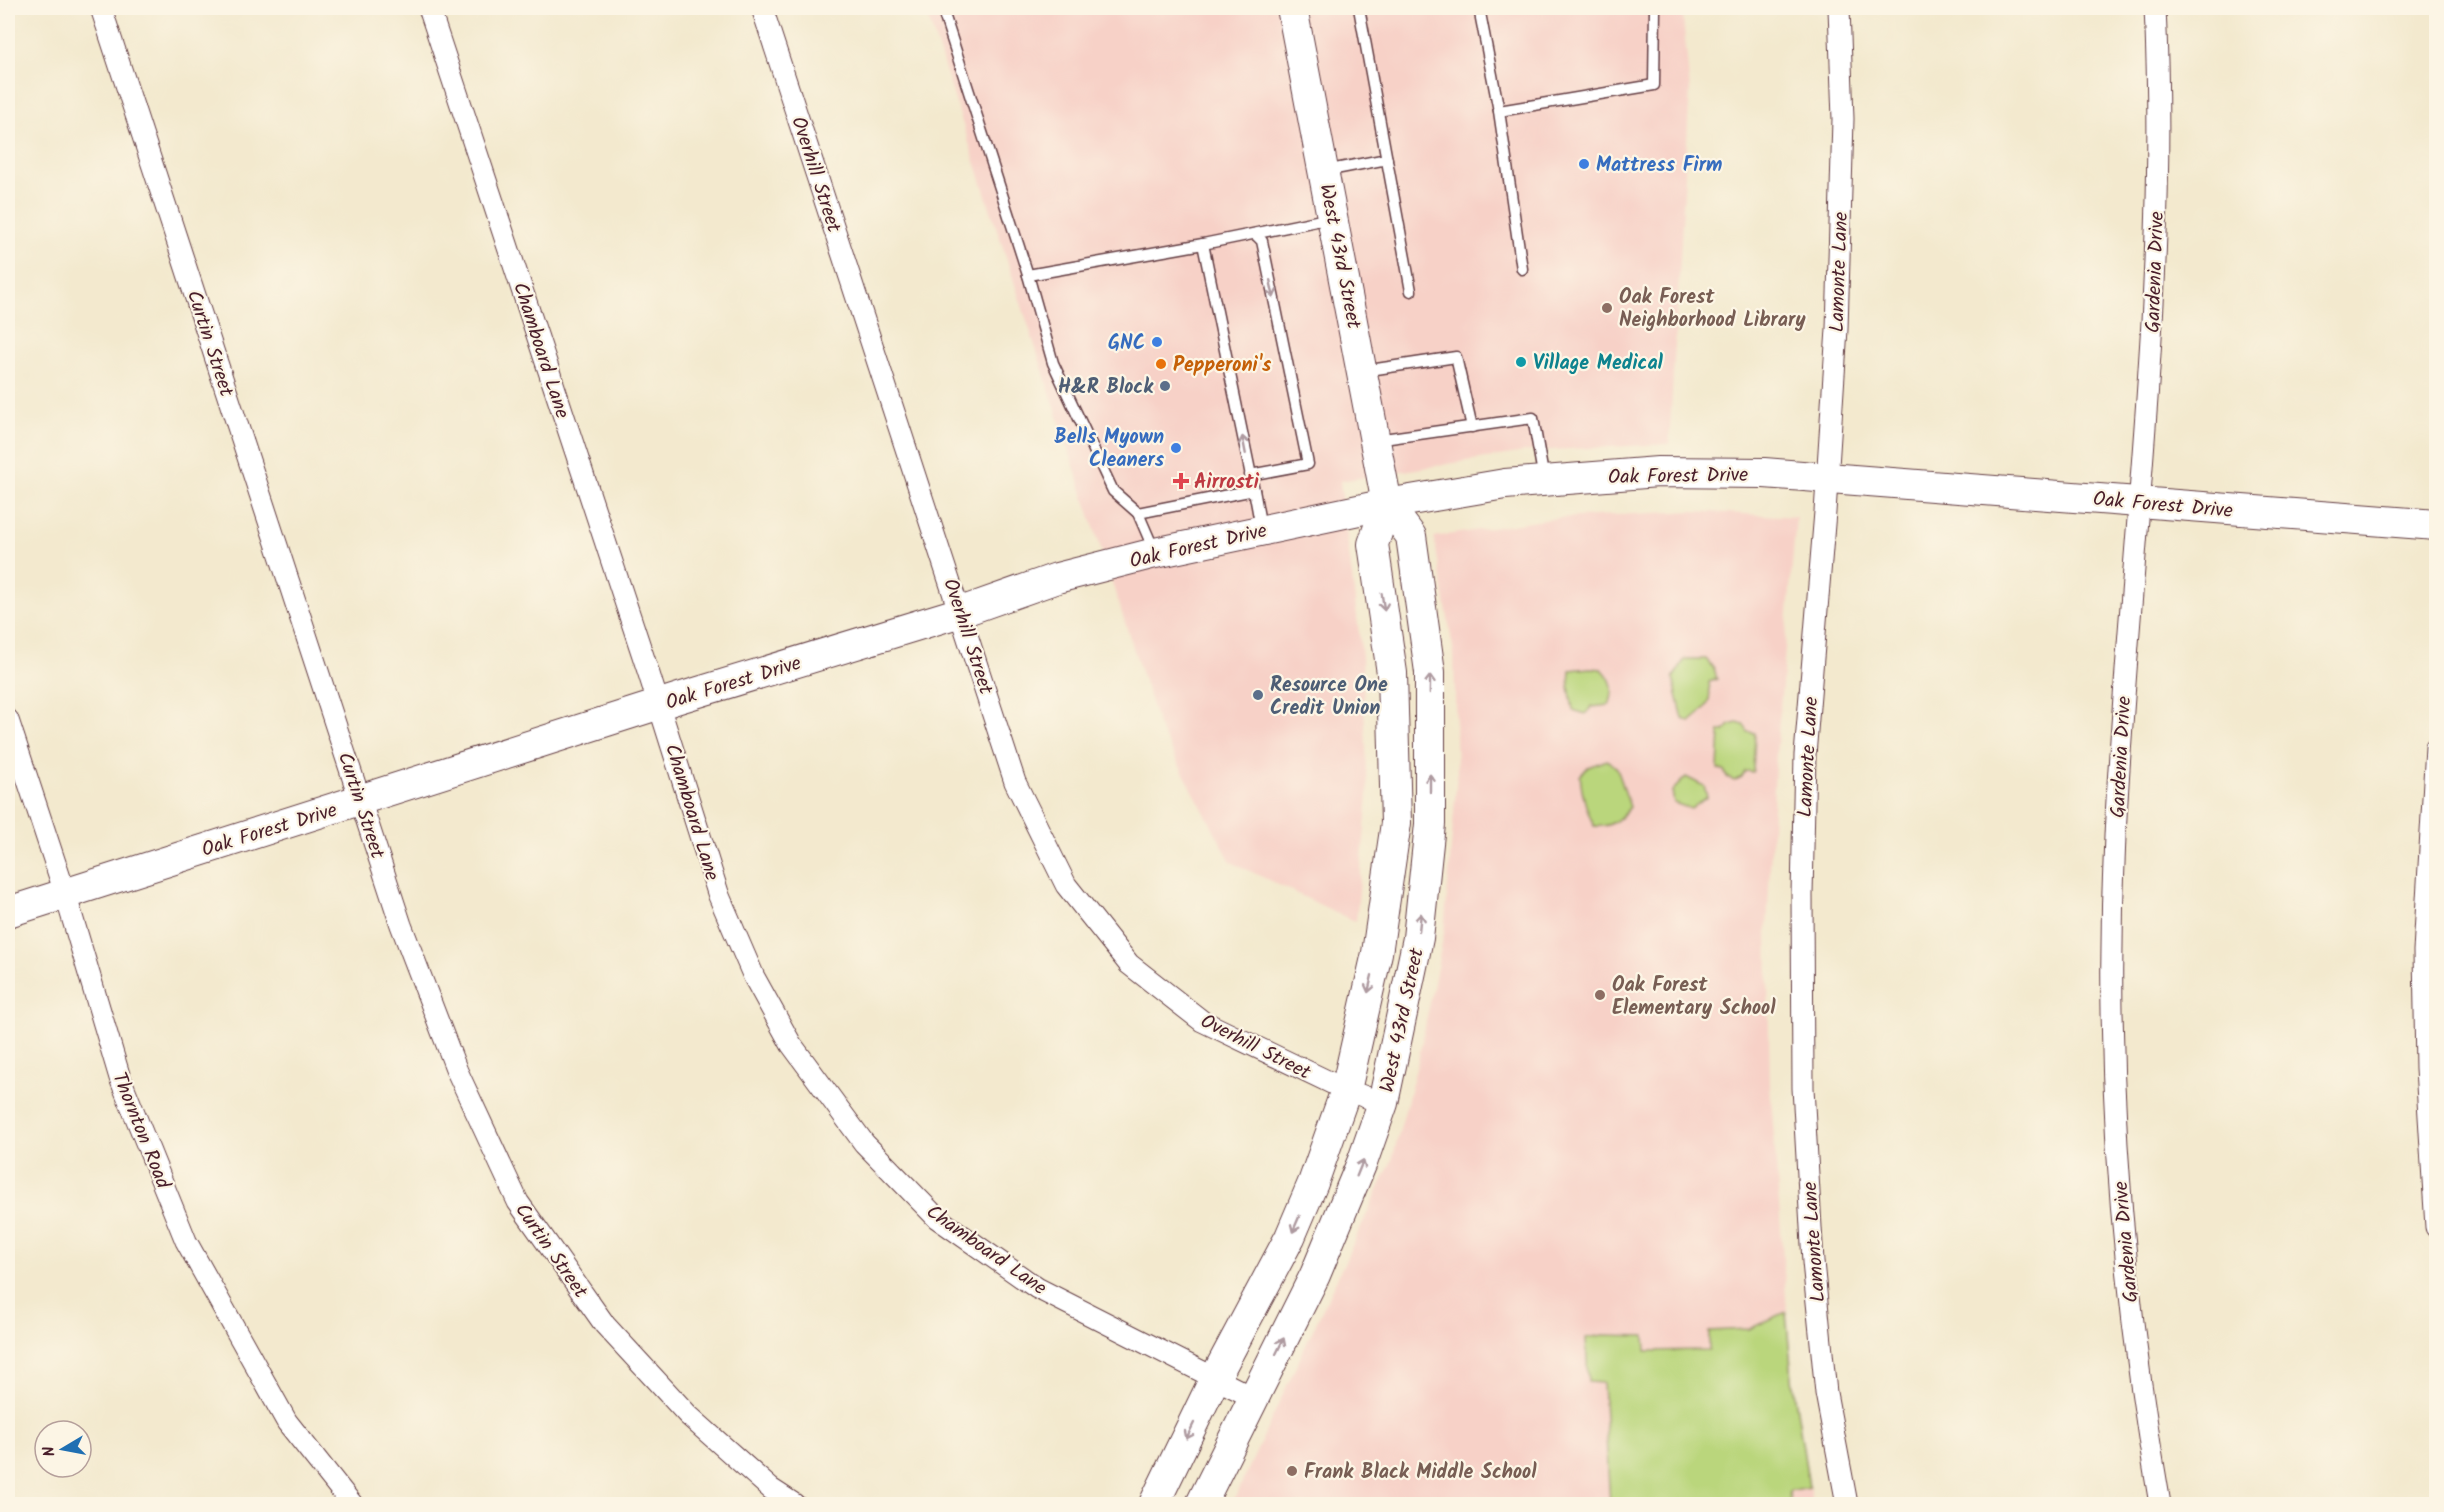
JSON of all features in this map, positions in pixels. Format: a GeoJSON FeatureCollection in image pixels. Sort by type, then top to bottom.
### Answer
{"type":"FeatureCollection","features":[{"type":"Feature","properties":{"kind":"main road","name":"West 43rd Street"},"geometry":{"type":"LineString","coordinates":[[1201,1504],[1315,1275],[1363,1160],[1383,1103],[1418,938],[1430,824],[1430,672],[1411,536],[1387,504],[1292,8]]}},
{"type":"Feature","properties":{"kind":"main road","name":"Oak Forest Drive"},"geometry":{"type":"LineString","coordinates":[[8,912],[659,704],[961,612],[1058,578],[1155,553],[1262,530],[1387,504],[1505,484],[1658,471],[1764,473],[2436,525]]}},
{"type":"Feature","properties":{"kind":"main road","name":"West 43rd Street"},"geometry":{"type":"LineString","coordinates":[[1154,1504],[1215,1378],[1290,1237],[1313,1183],[1346,1090],[1377,952],[1396,823],[1392,673],[1373,544],[1387,504]]}},
{"type":"Feature","properties":{"kind":"street","name":"Curtin Street"},"geometry":{"type":"LineString","coordinates":[[101,8],[401,925],[457,1071],[518,1203],[605,1325],[688,1415],[771,1489],[794,1504]]}},
{"type":"Feature","properties":{"kind":"street","name":"Chamboard Lane"},"geometry":{"type":"LineString","coordinates":[[429,8],[659,704],[719,896],[754,977],[791,1044],[864,1143],[937,1218],[1037,1287],[1254,1398]]}},
{"type":"Feature","properties":{"kind":"street","name":"Overhill Street"},"geometry":{"type":"LineString","coordinates":[[762,8],[1015,782],[1066,885],[1129,964],[1202,1021],[1346,1090],[1383,1103]]}},
{"type":"Feature","properties":{"kind":"street","name":"Lamonte Lane"},"geometry":{"type":"LineString","coordinates":[[1839,8],[1843,119],[1837,329],[1805,754],[1802,895],[1803,1088],[1813,1262],[1826,1393],[1847,1504]]}},
{"type":"Feature","properties":{"kind":"street","name":"Gardenia Drive"},"geometry":{"type":"LineString","coordinates":[[2155,8],[2157,206],[2150,379],[2124,690],[2115,839],[2111,978],[2115,1134],[2124,1254],[2145,1420],[2160,1504]]}},
{"type":"Feature","properties":{"kind":"street","name":"Thornton Road"},"geometry":{"type":"LineString","coordinates":[[8,720],[65,893],[120,1078],[186,1241],[287,1422],[352,1504]]}},
{"type":"Feature","properties":{"kind":"street"},"geometry":{"type":"LineString","coordinates":[[2436,747],[2424,951],[2426,1069],[2436,1227]]}},
{"type":"Feature","properties":{"kind":"lane"},"geometry":{"type":"LineString","coordinates":[[942,8],[1028,274],[1053,363],[1113,491],[1138,513],[1155,553]]}},
{"type":"Feature","properties":{"kind":"lane"},"geometry":{"type":"LineString","coordinates":[[1359,8],[1411,291]]}},
{"type":"Feature","properties":{"kind":"lane"},"geometry":{"type":"LineString","coordinates":[[1479,8],[1499,111],[1522,269]]}},
{"type":"Feature","properties":{"kind":"lane"},"geometry":{"type":"LineString","coordinates":[[1499,111],[1654,85],[1655,8]]}},
{"type":"Feature","properties":{"kind":"lane"},"geometry":{"type":"LineString","coordinates":[[1325,171],[1387,159]]}},
{"type":"Feature","properties":{"kind":"lane"},"geometry":{"type":"LineString","coordinates":[[1028,274],[1203,244],[1334,218]]}},
{"type":"Feature","properties":{"kind":"lane"},"geometry":{"type":"LineString","coordinates":[[1250,475],[1308,464],[1262,241],[1256,234]]}},
{"type":"Feature","properties":{"kind":"lane"},"geometry":{"type":"LineString","coordinates":[[1203,244],[1262,530]]}},
{"type":"Feature","properties":{"kind":"lane"},"geometry":{"type":"LineString","coordinates":[[1363,372],[1456,357],[1472,427]]}},
{"type":"Feature","properties":{"kind":"lane"},"geometry":{"type":"LineString","coordinates":[[1376,440],[1533,418],[1544,481]]}},
{"type":"Feature","properties":{"kind":"lane"},"geometry":{"type":"LineString","coordinates":[[1138,513],[1254,490]]}},
{"type":"Feature","properties":{"kind":"shaded area"},"geometry":{"type":"Polygon","coordinates":[[[925,8],[1682,8],[1690,90],[1669,444],[1531,451],[1340,481],[1362,657],[1368,795],[1356,922],[1231,862],[1159,727],[925,8]]]}},
{"type":"Feature","properties":{"kind":"shaded area","name":"Oak Forest Elementary School"},"geometry":{"type":"Polygon","coordinates":[[[1693,511],[1796,517],[1775,768],[1767,928],[1770,1084],[1792,1378],[1812,1504],[1232,1504],[1392,1160],[1419,1057],[1444,933],[1457,775],[1454,654],[1434,537],[1557,518],[1693,511]]]}},
{"type":"Feature","properties":{"kind":"green space"},"geometry":{"type":"Polygon","coordinates":[[[1685,659],[1706,659],[1714,669],[1717,679],[1709,682],[1710,696],[1707,705],[1690,722],[1683,719],[1673,678],[1685,659]]]}},
{"type":"Feature","properties":{"kind":"green space"},"geometry":{"type":"Polygon","coordinates":[[[1602,669],[1606,673],[1611,682],[1612,695],[1609,705],[1592,707],[1585,714],[1573,710],[1569,686],[1570,670],[1602,669]]]}},
{"type":"Feature","properties":{"kind":"green space"},"geometry":{"type":"Polygon","coordinates":[[[1737,723],[1744,725],[1748,732],[1755,733],[1753,772],[1745,771],[1742,777],[1734,781],[1727,777],[1724,770],[1718,769],[1720,731],[1725,731],[1730,725],[1737,723]]]}},
{"type":"Feature","properties":{"kind":"green space"},"geometry":{"type":"Polygon","coordinates":[[[1607,760],[1617,768],[1630,807],[1615,822],[1605,826],[1594,826],[1585,802],[1580,776],[1588,767],[1607,760]]]}},
{"type":"Feature","properties":{"kind":"green space"},"geometry":{"type":"Polygon","coordinates":[[[1686,777],[1704,786],[1707,797],[1691,809],[1674,803],[1672,791],[1686,777]]]}},
{"type":"Feature","properties":{"kind":"green space"},"geometry":{"type":"Polygon","coordinates":[[[1786,1312],[1792,1378],[1809,1487],[1789,1491],[1790,1504],[1610,1504],[1603,1383],[1588,1382],[1586,1338],[1603,1335],[1645,1336],[1646,1351],[1709,1350],[1709,1331],[1749,1329],[1786,1312]]]}},
{"type":"Feature","properties":{"kind":"place","name":"Mattress Firm"},"geometry":{"type":"Point","coordinates":[1584,164]}},
{"type":"Feature","properties":{"kind":"place","name":"Oak Forest Neighborhood Library"},"geometry":{"type":"Point","coordinates":[1607,308]}},
{"type":"Feature","properties":{"kind":"place","name":"GNC"},"geometry":{"type":"Point","coordinates":[1157,342]}},
{"type":"Feature","properties":{"kind":"place","name":"Village Medical"},"geometry":{"type":"Point","coordinates":[1521,362]}},
{"type":"Feature","properties":{"kind":"place","name":"Pepperoni's"},"geometry":{"type":"Point","coordinates":[1161,364]}},
{"type":"Feature","properties":{"kind":"place","name":"H&R Block"},"geometry":{"type":"Point","coordinates":[1165,386]}},
{"type":"Feature","properties":{"kind":"place","name":"Bells Myown Cleaners"},"geometry":{"type":"Point","coordinates":[1176,448]}},
{"type":"Feature","properties":{"kind":"place","name":"Airrosti"},"geometry":{"type":"Point","coordinates":[1181,481]}},
{"type":"Feature","properties":{"kind":"place","name":"Resource One Credit Union"},"geometry":{"type":"Point","coordinates":[1258,695]}},
{"type":"Feature","properties":{"kind":"place","name":"Oak Forest Elementary School"},"geometry":{"type":"Point","coordinates":[1600,995]}},
{"type":"Feature","properties":{"kind":"place","name":"Frank Black Middle School"},"geometry":{"type":"Point","coordinates":[1292,1471]}}]}
